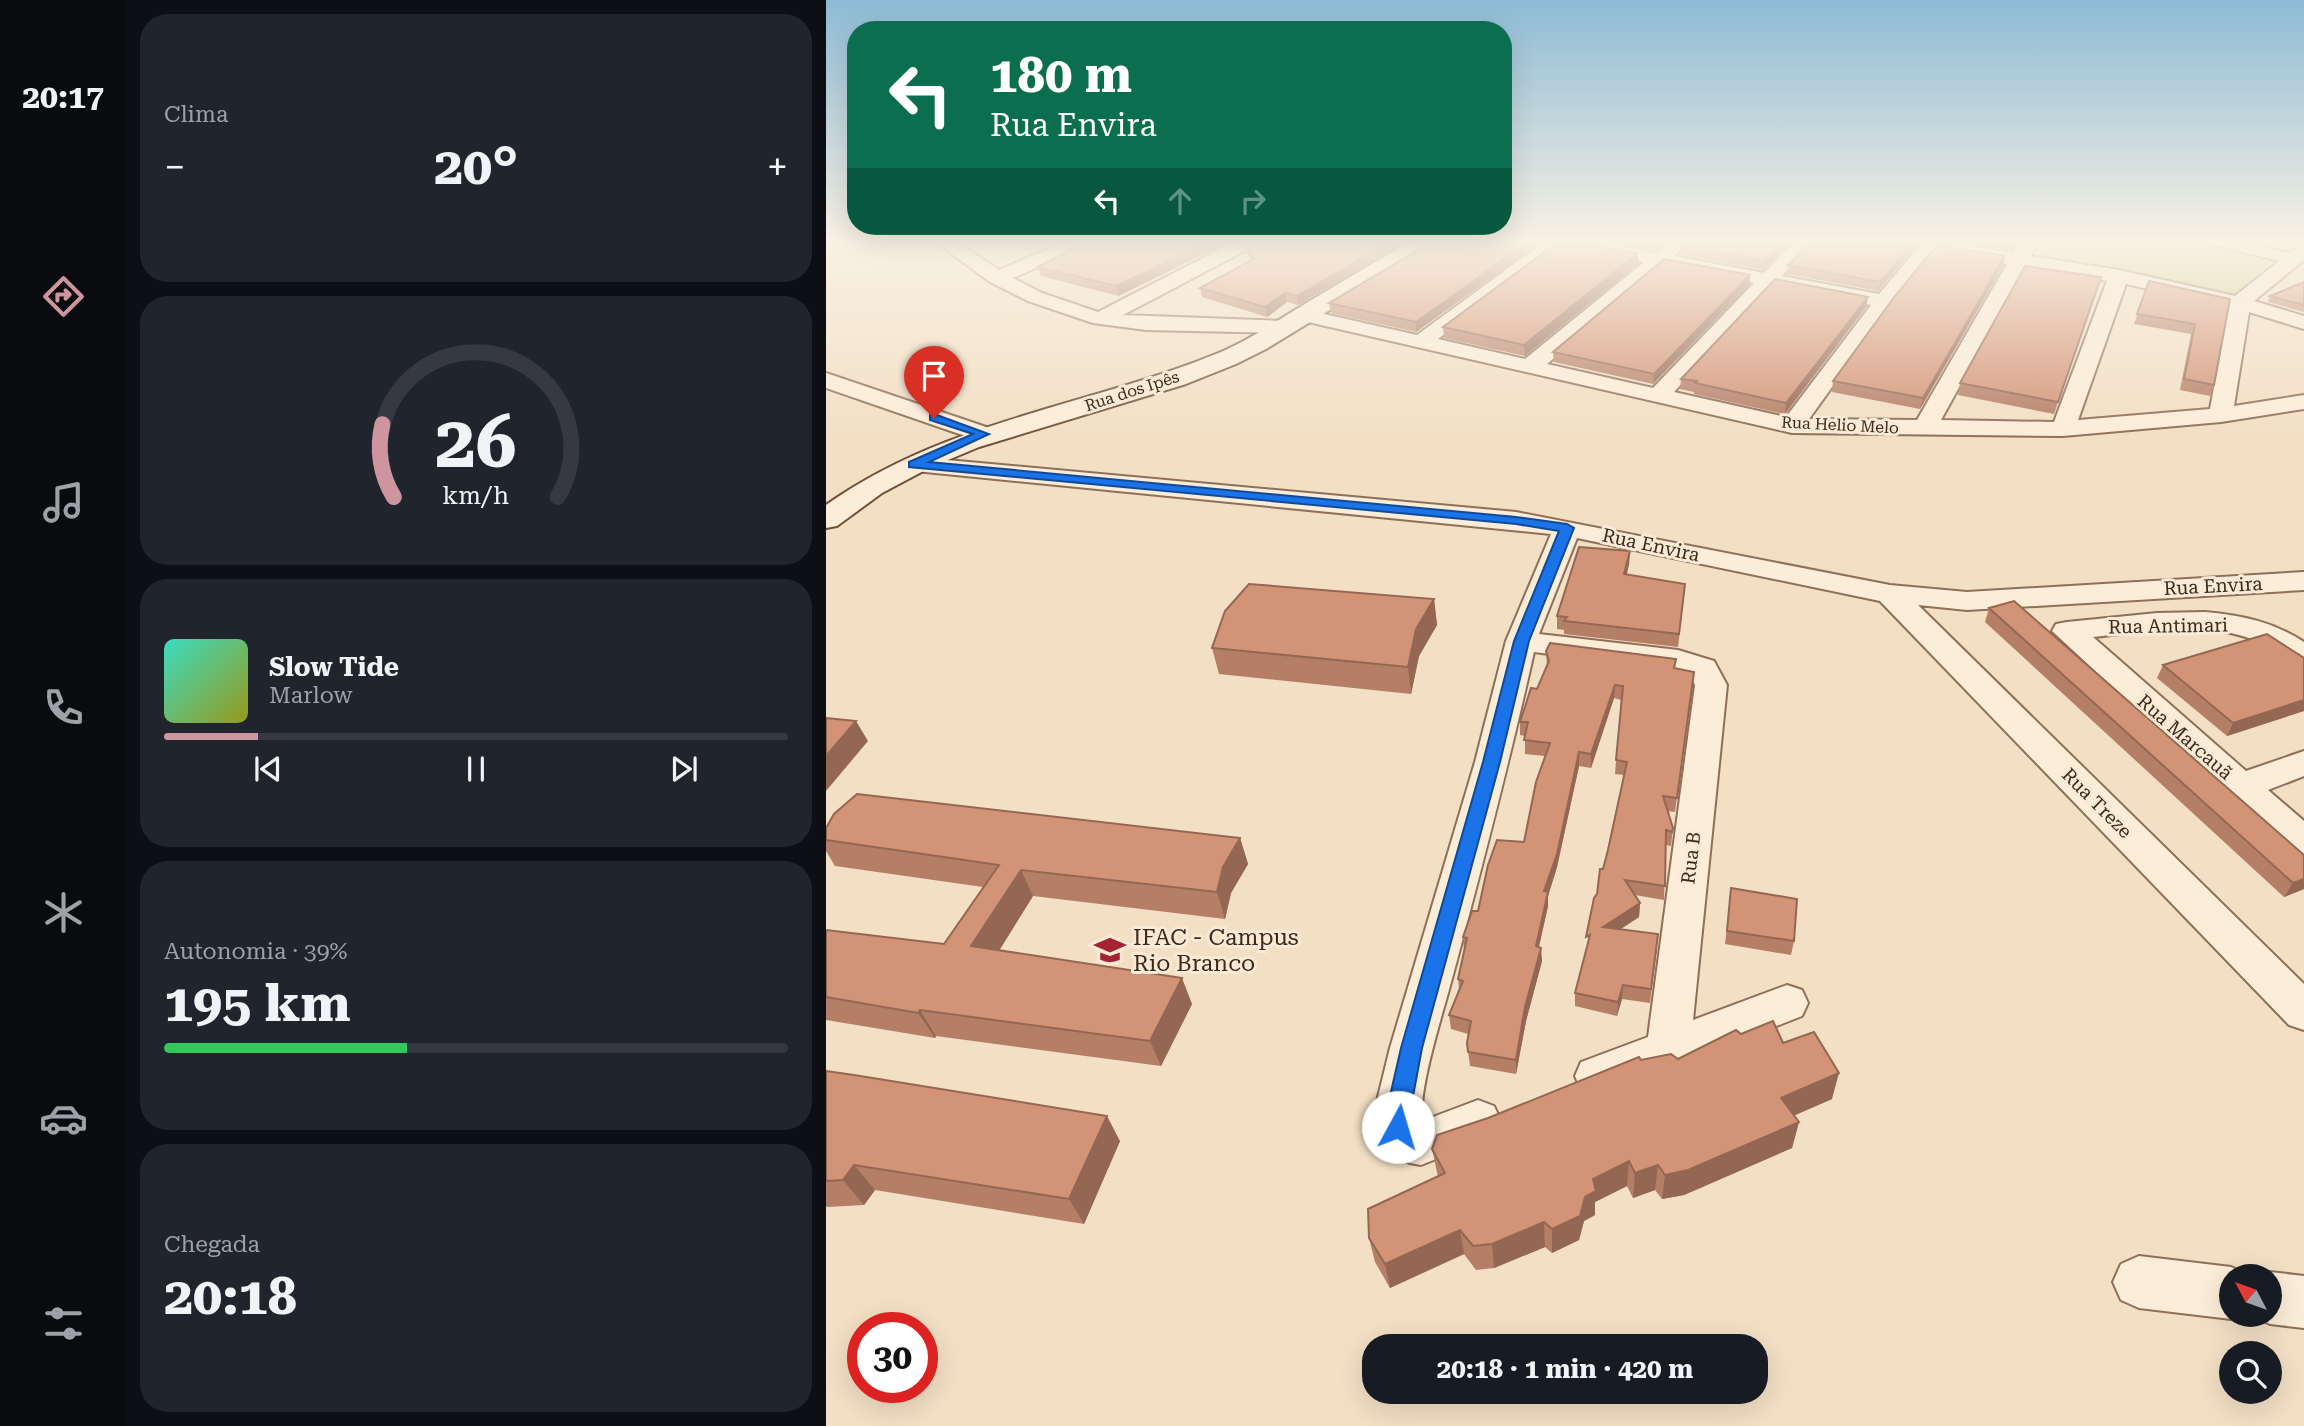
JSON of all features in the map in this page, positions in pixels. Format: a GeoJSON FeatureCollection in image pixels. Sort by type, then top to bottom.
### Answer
{"type":"FeatureCollection","features":[{"type":"Feature","properties":{"kind":"street","name":"Rua Helio Melo"},"geometry":{"type":"LineString","coordinates":[[1063,307],[1100,319],[1146,324],[1294,321],[1419,343],[1792,426],[2063,429],[2221,415],[2304,402]]}},
{"type":"Feature","properties":{"kind":"street"},"geometry":{"type":"LineString","coordinates":[[1100,319],[1124,307]]}},
{"type":"Feature","properties":{"kind":"street","name":"Rua dos Ipês"},"geometry":{"type":"LineString","coordinates":[[826,519],[884,478],[984,434],[1130,393],[1228,358],[1317,307]]}},
{"type":"Feature","properties":{"kind":"street"},"geometry":{"type":"LineString","coordinates":[[1419,343],[1468,307]]}},
{"type":"Feature","properties":{"kind":"street"},"geometry":{"type":"LineString","coordinates":[[1529,367],[1602,307]]}},
{"type":"Feature","properties":{"kind":"street"},"geometry":{"type":"LineString","coordinates":[[1658,396],[1744,307]]}},
{"type":"Feature","properties":{"kind":"street"},"geometry":{"type":"LineString","coordinates":[[1792,426],[1880,307]]}},
{"type":"Feature","properties":{"kind":"street"},"geometry":{"type":"LineString","coordinates":[[1924,429],[1993,307]]}},
{"type":"Feature","properties":{"kind":"street"},"geometry":{"type":"LineString","coordinates":[[2063,429],[2108,307]]}},
{"type":"Feature","properties":{"kind":"street"},"geometry":{"type":"LineString","coordinates":[[2221,415],[2239,307]]}},
{"type":"Feature","properties":{"kind":"street"},"geometry":{"type":"LineString","coordinates":[[2251,307],[2304,323]]}},
{"type":"Feature","properties":{"kind":"street"},"geometry":{"type":"LineString","coordinates":[[826,380],[984,434]]}},
{"type":"Feature","properties":{"kind":"street","name":"Rua Envira"},"geometry":{"type":"LineString","coordinates":[[914,465],[1504,519],[1567,528],[1890,594],[1967,601],[2304,580]]}},
{"type":"Feature","properties":{"kind":"street"},"geometry":{"type":"LineString","coordinates":[[1512,1108],[1421,1143],[1410,1141],[1398,1127],[1399,1105],[1407,1071],[1492,762],[1521,641],[1567,528]]}},
{"type":"Feature","properties":{"kind":"street","name":"Rua Treze"},"geometry":{"type":"LineString","coordinates":[[1890,594],[2304,1012]]}},
{"type":"Feature","properties":{"kind":"street","name":"Rua Antimari"},"geometry":{"type":"LineString","coordinates":[[2067,631],[2154,623],[2233,624],[2260,631],[2303,656]]}},
{"type":"Feature","properties":{"kind":"street","name":"Rua Marcauã"},"geometry":{"type":"LineString","coordinates":[[2067,631],[2304,842]]}},
{"type":"Feature","properties":{"kind":"street","name":"Rua B"},"geometry":{"type":"LineString","coordinates":[[1521,641],[1678,660],[1703,668],[1711,685],[1668,1049]]}},
{"type":"Feature","properties":{"kind":"street"},"geometry":{"type":"LineString","coordinates":[[2241,786],[2304,763]]}},
{"type":"Feature","properties":{"kind":"street"},"geometry":{"type":"LineString","coordinates":[[1564,1089],[1787,1003]]}},
{"type":"Feature","properties":{"kind":"street"},"geometry":{"type":"LineString","coordinates":[[2139,1282],[2219,1292]]}},
{"type":"Feature","properties":{"kind":"street"},"geometry":{"type":"LineString","coordinates":[[2282,1299],[2304,1302]]}},
{"type":"Feature","properties":{"kind":"building"},"geometry":{"type":"Polygon","coordinates":[[[1345,307],[1438,307],[1416,322],[1345,307]]]}},
{"type":"Feature","properties":{"kind":"building"},"geometry":{"type":"Polygon","coordinates":[[[1471,307],[1572,307],[1524,345],[1443,327],[1471,307]]]}},
{"type":"Feature","properties":{"kind":"building"},"geometry":{"type":"Polygon","coordinates":[[[1607,307],[1719,307],[1654,374],[1553,352],[1607,307]]]}},
{"type":"Feature","properties":{"kind":"building"},"geometry":{"type":"Polygon","coordinates":[[[1749,307],[1861,307],[1786,403],[1681,379],[1749,307]]]}},
{"type":"Feature","properties":{"kind":"building"},"geometry":{"type":"Polygon","coordinates":[[[1887,307],[1976,307],[1923,398],[1833,381],[1887,307]]]}},
{"type":"Feature","properties":{"kind":"building"},"geometry":{"type":"Polygon","coordinates":[[[2002,307],[2091,307],[2058,402],[1960,383],[2002,307]]]}},
{"type":"Feature","properties":{"kind":"building"},"geometry":{"type":"Polygon","coordinates":[[[2140,307],[2229,307],[2214,385],[2184,379],[2195,324],[2137,314],[2140,307]]]}},
{"type":"Feature","properties":{"kind":"building"},"geometry":{"type":"Polygon","coordinates":[[[1579,547],[1630,551],[1624,574],[1685,584],[1679,634],[1564,621],[1567,617],[1557,616],[1579,547]]]}},
{"type":"Feature","properties":{"kind":"building"},"geometry":{"type":"Polygon","coordinates":[[[1249,584],[1434,599],[1416,629],[1408,667],[1212,648],[1225,611],[1249,584]]]}},
{"type":"Feature","properties":{"kind":"building"},"geometry":{"type":"Polygon","coordinates":[[[2014,601],[2304,855],[2304,879],[2293,883],[1989,608],[2014,601]]]}},
{"type":"Feature","properties":{"kind":"building"},"geometry":{"type":"Polygon","coordinates":[[[2267,634],[2304,658],[2304,700],[2233,723],[2163,665],[2267,634]]]}},
{"type":"Feature","properties":{"kind":"building"},"geometry":{"type":"Polygon","coordinates":[[[1550,643],[1676,659],[1674,668],[1694,672],[1677,798],[1663,796],[1673,828],[1672,832],[1666,830],[1665,886],[1625,880],[1640,903],[1603,927],[1658,934],[1651,989],[1623,985],[1618,1002],[1575,993],[1590,935],[1586,937],[1597,894],[1600,869],[1603,869],[1608,850],[1627,762],[1616,760],[1623,686],[1615,685],[1591,754],[1579,752],[1557,854],[1544,891],[1548,892],[1536,946],[1541,948],[1525,1007],[1516,1060],[1468,1052],[1471,1021],[1449,1015],[1463,981],[1458,979],[1467,938],[1463,937],[1472,911],[1478,911],[1488,865],[1497,840],[1524,842],[1536,782],[1550,743],[1524,740],[1528,722],[1520,722],[1531,688],[1537,689],[1549,661],[1546,651],[1550,643]]]}},
{"type":"Feature","properties":{"kind":"building"},"geometry":{"type":"Polygon","coordinates":[[[826,718],[856,721],[826,756],[826,718]]]}},
{"type":"Feature","properties":{"kind":"building"},"geometry":{"type":"Polygon","coordinates":[[[857,794],[1240,838],[1223,867],[1217,892],[1021,870],[971,946],[1182,978],[1150,1041],[920,1010],[918,1013],[826,997],[826,930],[944,944],[999,865],[826,840],[826,828],[834,814],[857,794]]]}},
{"type":"Feature","properties":{"kind":"building"},"geometry":{"type":"Polygon","coordinates":[[[1731,888],[1797,899],[1794,941],[1727,931],[1731,888]]]}},
{"type":"Feature","properties":{"kind":"building"},"geometry":{"type":"Polygon","coordinates":[[[1773,1021],[1783,1043],[1814,1032],[1839,1073],[1781,1098],[1799,1122],[1688,1170],[1665,1175],[1658,1165],[1635,1173],[1629,1161],[1593,1179],[1596,1191],[1585,1197],[1580,1216],[1552,1229],[1544,1222],[1492,1244],[1473,1246],[1460,1230],[1385,1264],[1369,1238],[1368,1209],[1445,1173],[1432,1149],[1437,1135],[1488,1118],[1639,1057],[1641,1060],[1671,1054],[1678,1059],[1736,1030],[1741,1034],[1773,1021]]]}},
{"type":"Feature","properties":{"kind":"building"},"geometry":{"type":"Polygon","coordinates":[[[826,1071],[1107,1116],[1069,1199],[854,1165],[843,1180],[826,1181],[826,1071]]]}},
{"type":"Feature","properties":{"kind":"place","name":"IFAC - Campus Rio Branco"},"geometry":{"type":"Point","coordinates":[1110,950]}},
{"type":"Feature","properties":{"kind":"route"},"geometry":{"type":"LineString","coordinates":[[934,418],[984,434],[914,465],[1516,520],[1567,528],[1521,641],[1492,762],[1412,1048],[1399,1105],[1398,1127]]}}]}
